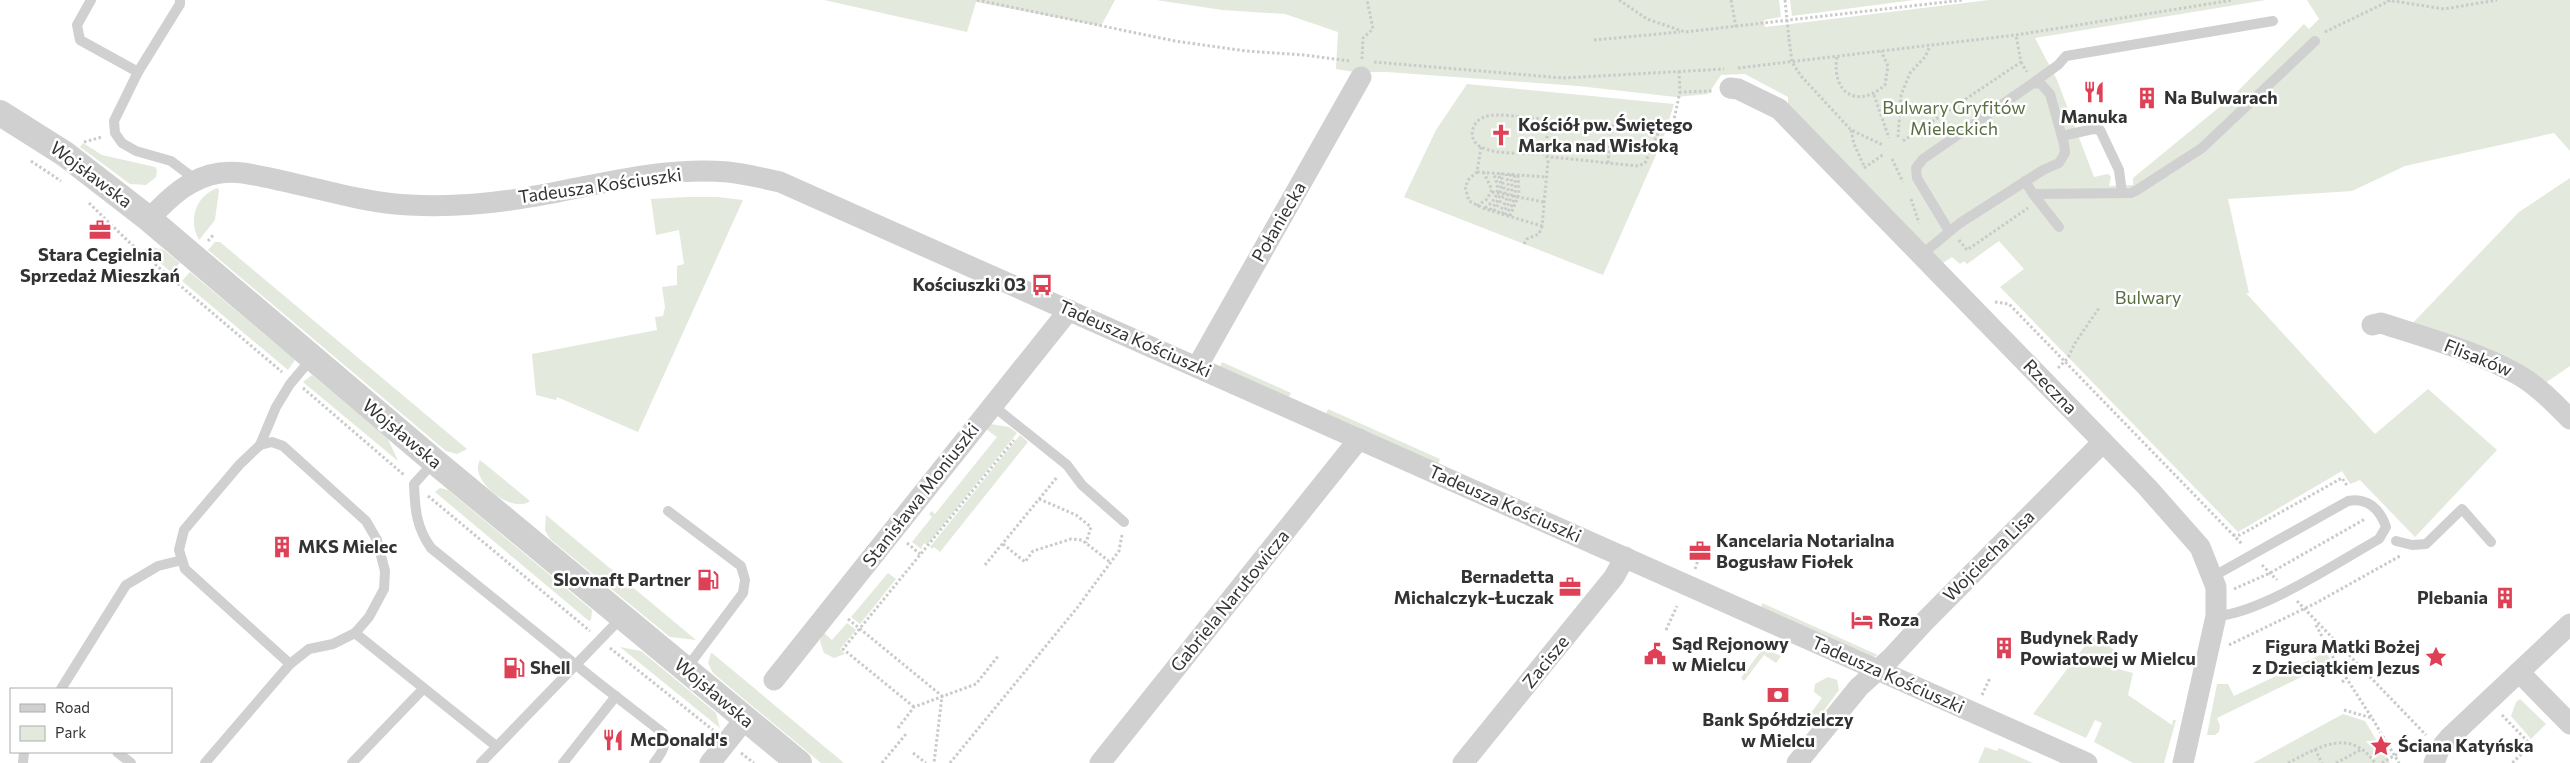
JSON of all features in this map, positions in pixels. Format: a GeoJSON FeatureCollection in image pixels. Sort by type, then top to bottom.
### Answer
{"type":"FeatureCollection","features":[{"type":"Feature","properties":{"kind":"street","name":"Połaniecka"},"geometry":{"type":"LineString","coordinates":[[1197,367],[1361,70]]}},
{"type":"Feature","properties":{"kind":"street","name":"Rzeczna"},"geometry":{"type":"LineString","coordinates":[[1725,91],[1738,89],[1779,109],[1927,250],[2103,442],[2147,487],[2200,547],[2214,576],[2216,616],[2183,763]]}},
{"type":"Feature","properties":{"kind":"street","name":"Wojsławska"},"geometry":{"type":"LineString","coordinates":[[0,113],[65,154],[149,220],[434,461],[799,763]]}},
{"type":"Feature","properties":{"kind":"street","name":"Tadeusza Kościuszki"},"geometry":{"type":"LineString","coordinates":[[149,220],[173,194],[196,180],[208,175],[236,171],[364,199],[408,205],[445,206],[528,197],[663,174],[728,172],[780,182],[1625,557],[1875,671],[2087,763]]}},
{"type":"Feature","properties":{"kind":"street","name":"Stanisława Moniuszki"},"geometry":{"type":"LineString","coordinates":[[774,680],[1069,310]]}},
{"type":"Feature","properties":{"kind":"street","name":"Flisaków"},"geometry":{"type":"LineString","coordinates":[[2372,325],[2381,323],[2466,350],[2518,374],[2544,394],[2570,418]]}},
{"type":"Feature","properties":{"kind":"street","name":"Gabriela Narutowicza"},"geometry":{"type":"LineString","coordinates":[[1100,763],[1359,439]]}},
{"type":"Feature","properties":{"kind":"street","name":"Wojciecha Lisa"},"geometry":{"type":"LineString","coordinates":[[1797,763],[1875,671],[1891,658],[1926,620],[2103,442]]}},
{"type":"Feature","properties":{"kind":"street","name":"Zacisze"},"geometry":{"type":"LineString","coordinates":[[1463,763],[1614,577],[1625,557]]}},
{"type":"Feature","properties":{"kind":"street"},"geometry":{"type":"LineString","coordinates":[[2434,763],[2439,750],[2449,738],[2570,624]]}},
{"type":"Feature","properties":{"kind":"street"},"geometry":{"type":"LineString","coordinates":[[2519,672],[2570,724]]}},
{"type":"Feature","properties":{"kind":"street"},"geometry":{"type":"LineString","coordinates":[[710,763],[722,738],[745,719]]}},
{"type":"Feature","properties":{"kind":"lane"},"geometry":{"type":"LineString","coordinates":[[91,0],[77,25],[80,40],[138,72]]}},
{"type":"Feature","properties":{"kind":"lane"},"geometry":{"type":"LineString","coordinates":[[180,0],[180,4],[138,72],[114,121],[115,133],[122,143],[136,151],[171,161],[196,180]]}},
{"type":"Feature","properties":{"kind":"lane"},"geometry":{"type":"LineString","coordinates":[[1949,231],[1917,178],[1916,168],[1923,159],[2058,65],[2066,56],[2273,21]]}},
{"type":"Feature","properties":{"kind":"lane"},"geometry":{"type":"LineString","coordinates":[[2033,194],[2122,193],[2137,190],[2202,148],[2315,41]]}},
{"type":"Feature","properties":{"kind":"lane"},"geometry":{"type":"LineString","coordinates":[[1927,250],[1949,231],[2025,181],[2059,163],[2065,153],[2050,94],[2041,84],[2033,83]]}},
{"type":"Feature","properties":{"kind":"lane"},"geometry":{"type":"LineString","coordinates":[[2062,136],[2093,129],[2100,130],[2119,170],[2122,193]]}},
{"type":"Feature","properties":{"kind":"lane"},"geometry":{"type":"LineString","coordinates":[[2025,181],[2059,227]]}},
{"type":"Feature","properties":{"kind":"lane"},"geometry":{"type":"LineString","coordinates":[[290,664],[210,594],[185,569],[179,550],[184,530],[240,464],[260,445],[276,407],[293,380],[313,358]]}},
{"type":"Feature","properties":{"kind":"lane"},"geometry":{"type":"LineString","coordinates":[[992,405],[1067,465],[1082,485],[1124,522]]}},
{"type":"Feature","properties":{"kind":"lane"},"geometry":{"type":"LineString","coordinates":[[204,763],[290,664],[309,650],[332,644],[355,633],[369,617],[384,589],[385,571],[377,540],[366,521],[283,446],[272,442],[260,445]]}},
{"type":"Feature","properties":{"kind":"lane"},"geometry":{"type":"LineString","coordinates":[[434,461],[414,484],[415,517],[421,534],[431,548],[663,733],[666,742],[661,755],[654,763]]}},
{"type":"Feature","properties":{"kind":"lane"},"geometry":{"type":"LineString","coordinates":[[2214,576],[2348,502],[2357,499],[2368,502],[2378,512],[2386,527],[2379,539],[2283,592],[2233,615],[2216,616]]}},
{"type":"Feature","properties":{"kind":"lane"},"geometry":{"type":"LineString","coordinates":[[2398,542],[2412,545],[2426,544],[2462,509],[2491,542]]}},
{"type":"Feature","properties":{"kind":"lane"},"geometry":{"type":"LineString","coordinates":[[668,511],[742,566],[745,580],[743,593],[685,670]]}},
{"type":"Feature","properties":{"kind":"lane"},"geometry":{"type":"LineString","coordinates":[[64,687],[126,585],[158,566],[182,560]]}},
{"type":"Feature","properties":{"kind":"lane"},"geometry":{"type":"LineString","coordinates":[[481,763],[622,617]]}},
{"type":"Feature","properties":{"kind":"lane"},"geometry":{"type":"LineString","coordinates":[[355,633],[496,746]]}},
{"type":"Feature","properties":{"kind":"lane"},"geometry":{"type":"LineString","coordinates":[[352,763],[423,689]]}},
{"type":"Feature","properties":{"kind":"lane"},"geometry":{"type":"LineString","coordinates":[[563,763],[616,696]]}},
{"type":"Feature","properties":{"kind":"lane"},"geometry":{"type":"LineString","coordinates":[[118,753],[131,763]]}},
{"type":"Feature","properties":{"kind":"path"},"geometry":{"type":"LineString","coordinates":[[977,0],[1175,41],[1246,51],[1304,55],[1338,60],[1361,70],[1563,78],[1731,68],[1930,46],[2016,35],[2233,0]]}},
{"type":"Feature","properties":{"kind":"path"},"geometry":{"type":"LineString","coordinates":[[1361,70],[1363,38],[1373,29],[1367,0]]}},
{"type":"Feature","properties":{"kind":"path"},"geometry":{"type":"LineString","coordinates":[[1619,0],[1647,19],[1685,32]]}},
{"type":"Feature","properties":{"kind":"path"},"geometry":{"type":"LineString","coordinates":[[1731,0],[1736,27]]}},
{"type":"Feature","properties":{"kind":"path"},"geometry":{"type":"LineString","coordinates":[[1785,0],[1792,62],[1801,76],[1851,130],[1883,145]]}},
{"type":"Feature","properties":{"kind":"path"},"geometry":{"type":"LineString","coordinates":[[1594,40],[1736,27],[1963,0]]}},
{"type":"Feature","properties":{"kind":"path"},"geometry":{"type":"LineString","coordinates":[[2315,41],[2326,32],[2390,0],[2444,9],[2497,0]]}},
{"type":"Feature","properties":{"kind":"path"},"geometry":{"type":"LineString","coordinates":[[1903,141],[2020,62],[2016,35]]}},
{"type":"Feature","properties":{"kind":"path"},"geometry":{"type":"LineString","coordinates":[[1898,137],[1901,95],[1910,73],[1925,57],[1930,46]]}},
{"type":"Feature","properties":{"kind":"path"},"geometry":{"type":"LineString","coordinates":[[1838,56],[1836,75],[1844,90],[1851,95],[1861,97],[1874,95],[1885,85],[1888,76],[1888,66],[1881,51]]}},
{"type":"Feature","properties":{"kind":"path"},"geometry":{"type":"LineString","coordinates":[[1658,131],[1647,160],[1642,165],[1551,157],[1546,154],[1489,150],[1481,147],[1472,137],[1473,127],[1482,118],[1490,116],[1611,128],[1666,130],[1674,124],[1680,92],[1679,70]]}},
{"type":"Feature","properties":{"kind":"path"},"geometry":{"type":"LineString","coordinates":[[1680,92],[1725,91]]}},
{"type":"Feature","properties":{"kind":"path"},"geometry":{"type":"LineString","coordinates":[[1874,95],[1889,138]]}},
{"type":"Feature","properties":{"kind":"path"},"geometry":{"type":"LineString","coordinates":[[1524,244],[1527,239],[1539,234],[1542,226],[1548,122]]}},
{"type":"Feature","properties":{"kind":"path"},"geometry":{"type":"LineString","coordinates":[[1608,162],[1611,128]]}},
{"type":"Feature","properties":{"kind":"path"},"geometry":{"type":"LineString","coordinates":[[1851,130],[1854,144],[1865,167],[1884,154]]}},
{"type":"Feature","properties":{"kind":"path"},"geometry":{"type":"LineString","coordinates":[[79,143],[115,133]]}},
{"type":"Feature","properties":{"kind":"path"},"geometry":{"type":"LineString","coordinates":[[1481,147],[1477,172],[1469,179],[1465,187],[1470,201],[1485,209],[1542,226]]}},
{"type":"Feature","properties":{"kind":"path"},"geometry":{"type":"LineString","coordinates":[[23,156],[63,183]]}},
{"type":"Feature","properties":{"kind":"path"},"geometry":{"type":"LineString","coordinates":[[1892,159],[1908,190]]}},
{"type":"Feature","properties":{"kind":"path"},"geometry":{"type":"LineString","coordinates":[[1477,172],[1546,177]]}},
{"type":"Feature","properties":{"kind":"path"},"geometry":{"type":"LineString","coordinates":[[1477,206],[1487,200],[1492,192],[1491,184],[1483,172]]}},
{"type":"Feature","properties":{"kind":"path"},"geometry":{"type":"LineString","coordinates":[[1493,173],[1497,182],[1508,195]]}},
{"type":"Feature","properties":{"kind":"path"},"geometry":{"type":"LineString","coordinates":[[1508,174],[1510,216]]}},
{"type":"Feature","properties":{"kind":"path"},"geometry":{"type":"LineString","coordinates":[[1498,213],[1508,195],[1508,174]]}},
{"type":"Feature","properties":{"kind":"path"},"geometry":{"type":"LineString","coordinates":[[1498,213],[1508,195],[1508,174]]}},
{"type":"Feature","properties":{"kind":"path"},"geometry":{"type":"LineString","coordinates":[[1492,192],[1544,202]]}},
{"type":"Feature","properties":{"kind":"path"},"geometry":{"type":"LineString","coordinates":[[1910,197],[1927,250],[1941,253],[1958,238],[1967,250],[2030,207],[2033,194]]}},
{"type":"Feature","properties":{"kind":"path"},"geometry":{"type":"LineString","coordinates":[[1485,209],[1508,195]]}},
{"type":"Feature","properties":{"kind":"path"},"geometry":{"type":"LineString","coordinates":[[1498,213],[1498,202],[1508,195]]}},
{"type":"Feature","properties":{"kind":"path"},"geometry":{"type":"LineString","coordinates":[[84,199],[130,244],[414,484],[600,639],[754,763]]}},
{"type":"Feature","properties":{"kind":"path"},"geometry":{"type":"LineString","coordinates":[[1989,302],[2009,304],[2246,549]]}},
{"type":"Feature","properties":{"kind":"path"},"geometry":{"type":"LineString","coordinates":[[2065,361],[2099,308]]}},
{"type":"Feature","properties":{"kind":"path"},"geometry":{"type":"LineString","coordinates":[[914,707],[842,650],[1022,429]]}},
{"type":"Feature","properties":{"kind":"path"},"geometry":{"type":"LineString","coordinates":[[985,565],[1067,465]]}},
{"type":"Feature","properties":{"kind":"path"},"geometry":{"type":"LineString","coordinates":[[2233,535],[2240,535],[2342,478],[2346,486],[2353,488],[2358,485],[2368,502]]}},
{"type":"Feature","properties":{"kind":"path"},"geometry":{"type":"LineString","coordinates":[[1039,499],[1076,515],[1091,528],[1086,543]]}},
{"type":"Feature","properties":{"kind":"path"},"geometry":{"type":"LineString","coordinates":[[2229,592],[2270,573],[2378,512]]}},
{"type":"Feature","properties":{"kind":"path"},"geometry":{"type":"LineString","coordinates":[[950,763],[1066,622],[1119,551],[1124,522]]}},
{"type":"Feature","properties":{"kind":"path"},"geometry":{"type":"LineString","coordinates":[[899,537],[920,554]]}},
{"type":"Feature","properties":{"kind":"path"},"geometry":{"type":"LineString","coordinates":[[1003,544],[1025,562],[1033,551],[1071,539],[1082,540],[1110,562]]}},
{"type":"Feature","properties":{"kind":"path"},"geometry":{"type":"LineString","coordinates":[[2223,645],[2247,637],[2316,603],[2405,554],[2398,542]]}},
{"type":"Feature","properties":{"kind":"path"},"geometry":{"type":"LineString","coordinates":[[1694,569],[1699,557]]}},
{"type":"Feature","properties":{"kind":"path"},"geometry":{"type":"LineString","coordinates":[[2292,596],[2315,623],[2347,652],[2428,737],[2382,763]]}},
{"type":"Feature","properties":{"kind":"path"},"geometry":{"type":"LineString","coordinates":[[1666,630],[1677,606]]}},
{"type":"Feature","properties":{"kind":"path"},"geometry":{"type":"LineString","coordinates":[[849,620],[942,696]]}},
{"type":"Feature","properties":{"kind":"path"},"geometry":{"type":"LineString","coordinates":[[2315,623],[2346,679],[2399,763]]}},
{"type":"Feature","properties":{"kind":"path"},"geometry":{"type":"LineString","coordinates":[[898,728],[914,707],[976,684],[1000,655]]}},
{"type":"Feature","properties":{"kind":"path"},"geometry":{"type":"LineString","coordinates":[[1982,695],[1990,678]]}},
{"type":"Feature","properties":{"kind":"path"},"geometry":{"type":"LineString","coordinates":[[2342,682],[2346,679]]}},
{"type":"Feature","properties":{"kind":"path"},"geometry":{"type":"LineString","coordinates":[[934,763],[942,696]]}},
{"type":"Feature","properties":{"kind":"path"},"geometry":{"type":"LineString","coordinates":[[2489,701],[2531,745],[2512,763]]}},
{"type":"Feature","properties":{"kind":"path"},"geometry":{"type":"LineString","coordinates":[[2344,710],[2372,718]]}},
{"type":"Feature","properties":{"kind":"path"},"geometry":{"type":"LineString","coordinates":[[882,763],[906,734]]}},
{"type":"Feature","properties":{"kind":"path"},"geometry":{"type":"LineString","coordinates":[[666,742],[707,747],[722,738]]}},
{"type":"Feature","properties":{"kind":"path"},"geometry":{"type":"LineString","coordinates":[[2288,763],[2315,749],[2350,742],[2362,749],[2375,763]]}},
{"type":"Feature","properties":{"kind":"path"},"geometry":{"type":"LineString","coordinates":[[2315,749],[2322,763]]}},
{"type":"Feature","properties":{"kind":"path"},"geometry":{"type":"LineString","coordinates":[[2336,763],[2362,749]]}},
{"type":"Feature","properties":{"kind":"path"},"geometry":{"type":"LineString","coordinates":[[913,753],[926,763]]}},
{"type":"Feature","properties":{"kind":"green space"},"geometry":{"type":"Polygon","coordinates":[[[824,0],[1115,0],[1101,26],[976,2],[967,32],[824,0]]]}},
{"type":"Feature","properties":{"kind":"green space"},"geometry":{"type":"Polygon","coordinates":[[[1156,0],[1779,0],[1781,17],[1764,20],[1765,27],[1989,0],[2266,0],[2035,38],[2057,80],[2094,177],[2108,174],[2111,177],[2109,186],[2133,185],[2133,178],[2233,96],[2304,24],[2309,29],[2319,19],[2307,0],[2570,0],[2570,151],[2554,133],[2405,166],[2352,191],[2228,199],[2249,293],[2246,293],[2375,434],[2428,389],[2497,450],[2415,537],[2360,480],[2350,484],[2342,471],[2238,532],[2000,287],[2024,269],[1999,241],[1967,264],[1964,261],[1960,264],[1952,257],[1943,263],[1788,106],[1788,97],[1745,74],[1721,75],[1708,94],[1676,97],[1578,86],[1387,72],[1355,72],[1336,69],[1338,32],[1285,14],[1222,10],[1156,0]]]}},
{"type":"Feature","properties":{"kind":"green space"},"geometry":{"type":"Polygon","coordinates":[[[1790,0],[1914,0],[1792,16],[1790,0]]]}},
{"type":"Feature","properties":{"kind":"green space"},"geometry":{"type":"Polygon","coordinates":[[[1467,84],[1674,104],[1663,139],[1603,275],[1404,197],[1436,130],[1467,84]]]}},
{"type":"Feature","properties":{"kind":"green space"},"geometry":{"type":"Polygon","coordinates":[[[83,143],[102,155],[155,167],[157,170],[156,177],[146,185],[130,184],[80,147],[83,143]]]}},
{"type":"Feature","properties":{"kind":"green space"},"geometry":{"type":"Polygon","coordinates":[[[2570,178],[2570,366],[2541,386],[2409,327],[2519,212],[2570,178]]]}},
{"type":"Feature","properties":{"kind":"green space"},"geometry":{"type":"Polygon","coordinates":[[[217,188],[219,190],[215,220],[199,240],[194,225],[196,210],[203,197],[217,188]]]}},
{"type":"Feature","properties":{"kind":"green space"},"geometry":{"type":"Polygon","coordinates":[[[717,197],[743,200],[638,432],[557,397],[556,400],[536,395],[532,354],[657,330],[655,317],[663,316],[665,307],[662,287],[677,285],[677,266],[684,264],[679,230],[656,235],[651,199],[717,197]]]}},
{"type":"Feature","properties":{"kind":"green space"},"geometry":{"type":"Polygon","coordinates":[[[215,242],[220,242],[467,449],[457,454],[446,451],[208,250],[215,242]]]}},
{"type":"Feature","properties":{"kind":"green space"},"geometry":{"type":"Polygon","coordinates":[[[152,247],[164,250],[180,263],[171,272],[144,249],[152,247]]]}},
{"type":"Feature","properties":{"kind":"green space"},"geometry":{"type":"Polygon","coordinates":[[[190,272],[295,360],[288,370],[182,281],[190,272]]]}},
{"type":"Feature","properties":{"kind":"green space"},"geometry":{"type":"Polygon","coordinates":[[[1222,362],[1291,393],[1289,397],[1220,367],[1222,362]]]}},
{"type":"Feature","properties":{"kind":"green space"},"geometry":{"type":"Polygon","coordinates":[[[312,375],[388,439],[398,461],[303,382],[312,375]]]}},
{"type":"Feature","properties":{"kind":"green space"},"geometry":{"type":"Polygon","coordinates":[[[1328,409],[1440,459],[1438,464],[1326,414],[1328,409]]]}},
{"type":"Feature","properties":{"kind":"green space"},"geometry":{"type":"Polygon","coordinates":[[[991,424],[1009,427],[1017,433],[927,545],[924,543],[921,549],[912,542],[932,517],[929,514],[932,511],[935,514],[997,437],[986,429],[991,424]]]}},
{"type":"Feature","properties":{"kind":"green space"},"geometry":{"type":"Polygon","coordinates":[[[1020,435],[1028,442],[940,552],[934,547],[932,549],[930,547],[1020,435]]]}},
{"type":"Feature","properties":{"kind":"green space"},"geometry":{"type":"Polygon","coordinates":[[[480,460],[530,501],[522,504],[513,503],[494,493],[480,477],[478,468],[480,460]]]}},
{"type":"Feature","properties":{"kind":"green space"},"geometry":{"type":"Polygon","coordinates":[[[440,488],[448,490],[592,610],[591,620],[589,621],[435,492],[440,488]]]}},
{"type":"Feature","properties":{"kind":"green space"},"geometry":{"type":"Polygon","coordinates":[[[546,515],[696,640],[670,637],[550,539],[545,530],[546,515]]]}},
{"type":"Feature","properties":{"kind":"green space"},"geometry":{"type":"Polygon","coordinates":[[[888,573],[896,579],[860,624],[851,617],[888,573]]]}},
{"type":"Feature","properties":{"kind":"green space"},"geometry":{"type":"Polygon","coordinates":[[[1762,603],[1878,655],[1874,657],[1761,608],[1762,603]]]}},
{"type":"Feature","properties":{"kind":"green space"},"geometry":{"type":"Polygon","coordinates":[[[847,623],[856,630],[840,649],[845,654],[834,658],[824,653],[820,641],[823,632],[832,640],[847,623]]]}},
{"type":"Feature","properties":{"kind":"green space"},"geometry":{"type":"Polygon","coordinates":[[[2094,634],[2115,651],[2106,666],[2133,673],[2128,695],[2172,725],[2173,720],[2176,720],[2164,763],[2133,763],[2094,742],[2102,723],[2095,720],[2086,738],[2033,714],[2094,634]]]}},
{"type":"Feature","properties":{"kind":"green space"},"geometry":{"type":"Polygon","coordinates":[[[620,647],[641,651],[716,713],[720,728],[620,647]]]}},
{"type":"Feature","properties":{"kind":"green space"},"geometry":{"type":"Polygon","coordinates":[[[1763,648],[1781,656],[1776,663],[1764,655],[1744,681],[1741,678],[1763,648]]]}},
{"type":"Feature","properties":{"kind":"green space"},"geometry":{"type":"Polygon","coordinates":[[[2326,652],[2332,662],[2217,718],[2220,726],[2219,732],[2215,735],[2207,735],[2217,684],[2228,684],[2234,696],[2326,652]]]}},
{"type":"Feature","properties":{"kind":"green space"},"geometry":{"type":"Polygon","coordinates":[[[711,653],[844,763],[821,763],[713,673],[708,663],[711,653]]]}},
{"type":"Feature","properties":{"kind":"green space"},"geometry":{"type":"Polygon","coordinates":[[[1828,677],[1837,680],[1839,690],[1820,716],[1810,714],[1822,698],[1814,692],[1815,684],[1828,677]]]}},
{"type":"Feature","properties":{"kind":"green space"},"geometry":{"type":"Polygon","coordinates":[[[2520,699],[2546,724],[2531,739],[2511,716],[2516,702],[2520,699]]]}},
{"type":"Feature","properties":{"kind":"green space"},"geometry":{"type":"Polygon","coordinates":[[[2343,714],[2365,721],[2390,763],[2253,763],[2343,714]]]}},
{"type":"Feature","properties":{"kind":"green space"},"geometry":{"type":"Polygon","coordinates":[[[1985,747],[1997,751],[1999,748],[2033,763],[1978,763],[1985,747]]]}},
{"type":"Feature","properties":{"kind":"place","name":"Manuka"},"geometry":{"type":"Point","coordinates":[2094,92]}},
{"type":"Feature","properties":{"kind":"place","name":"Na Bulwarach"},"geometry":{"type":"Point","coordinates":[2147,98]}},
{"type":"Feature","properties":{"kind":"place","name":"Kościół pw. Świętego Marka nad Wisłoką"},"geometry":{"type":"Point","coordinates":[1501,135]}},
{"type":"Feature","properties":{"kind":"place","name":"Stara Cegielnia Sprzedaż Mieszkań"},"geometry":{"type":"Point","coordinates":[100,230]}},
{"type":"Feature","properties":{"kind":"place","name":"Kościuszki 03"},"geometry":{"type":"Point","coordinates":[1042,285]}},
{"type":"Feature","properties":{"kind":"place","name":"MKS Mielec"},"geometry":{"type":"Point","coordinates":[282,547]}},
{"type":"Feature","properties":{"kind":"place","name":"Kancelaria Notarialna Bogusław Fiołek"},"geometry":{"type":"Point","coordinates":[1700,551]}},
{"type":"Feature","properties":{"kind":"place","name":"Slovnaft Partner"},"geometry":{"type":"Point","coordinates":[708,580]}},
{"type":"Feature","properties":{"kind":"place","name":"Bernadetta Michalczyk-Łuczak"},"geometry":{"type":"Point","coordinates":[1570,587]}},
{"type":"Feature","properties":{"kind":"place","name":"Plebania"},"geometry":{"type":"Point","coordinates":[2505,598]}},
{"type":"Feature","properties":{"kind":"place","name":"Roza"},"geometry":{"type":"Point","coordinates":[1862,620]}},
{"type":"Feature","properties":{"kind":"place","name":"Budynek Rady Powiatowej w Mielcu"},"geometry":{"type":"Point","coordinates":[2004,648]}},
{"type":"Feature","properties":{"kind":"place","name":"Sąd Rejonowy w Mielcu"},"geometry":{"type":"Point","coordinates":[1655,654]}},
{"type":"Feature","properties":{"kind":"place","name":"Figura Matki Bożej z Dzieciątkiem Jezus"},"geometry":{"type":"Point","coordinates":[2436,657]}},
{"type":"Feature","properties":{"kind":"place","name":"Shell"},"geometry":{"type":"Point","coordinates":[514,668]}},
{"type":"Feature","properties":{"kind":"place","name":"Bank Spółdzielczy w Mielcu"},"geometry":{"type":"Point","coordinates":[1778,695]}},
{"type":"Feature","properties":{"kind":"place","name":"McDonald's"},"geometry":{"type":"Point","coordinates":[613,740]}},
{"type":"Feature","properties":{"kind":"place","name":"Ściana Katyńska"},"geometry":{"type":"Point","coordinates":[2381,746]}},
{"type":"Feature","properties":{"kind":"park label","name":"Bulwary Gryfitów Mieleckich"},"geometry":{"type":"Point","coordinates":[1954,118]}},
{"type":"Feature","properties":{"kind":"park label","name":"Bulwary"},"geometry":{"type":"Point","coordinates":[2148,298]}}]}
